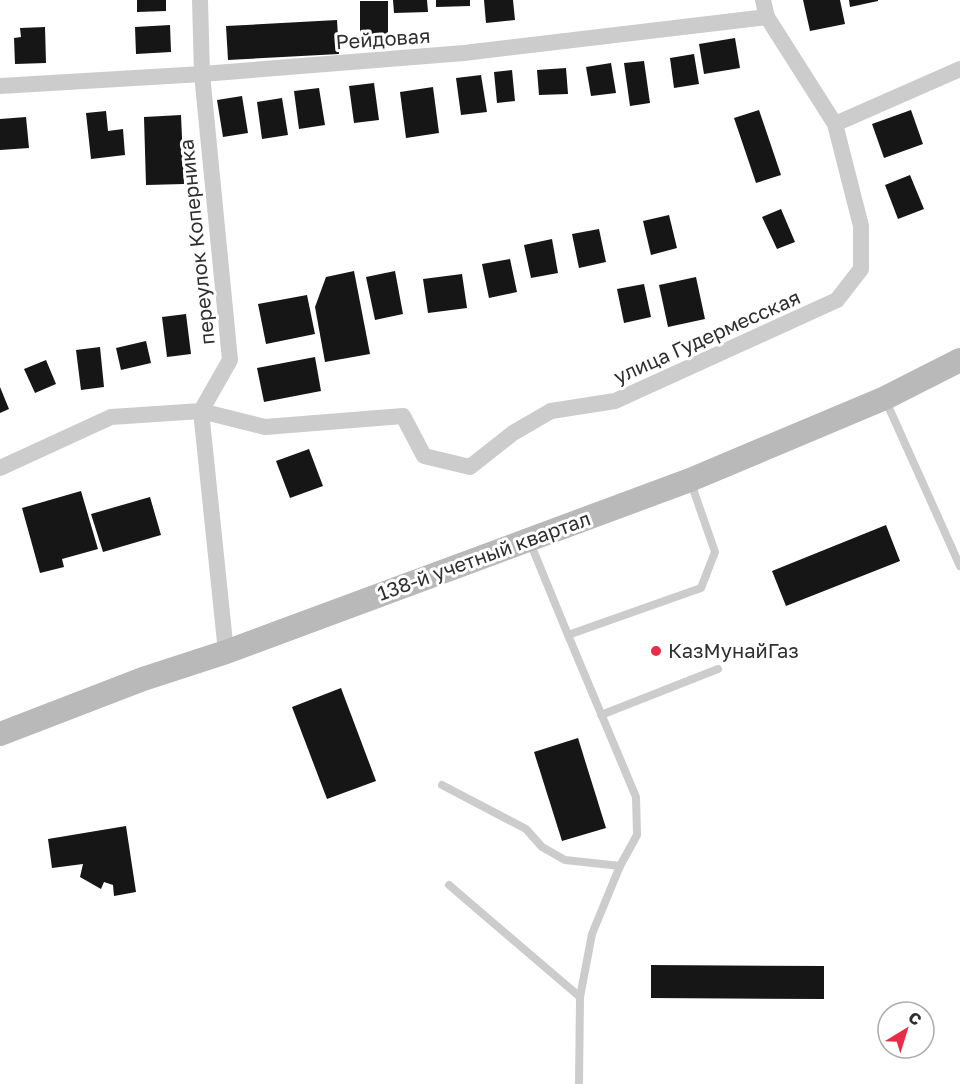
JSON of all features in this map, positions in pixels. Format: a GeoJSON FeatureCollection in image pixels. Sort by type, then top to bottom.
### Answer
{"type":"FeatureCollection","features":[{"type":"Feature","properties":{"kind":"main road","name":"138-й учетный квартал"},"geometry":{"type":"LineString","coordinates":[[0,734],[143,679],[226,652],[690,480],[885,398],[960,360]]}},
{"type":"Feature","properties":{"kind":"street","name":"переулок Коперника"},"geometry":{"type":"LineString","coordinates":[[200,0],[202,74],[230,360],[201,411]]}},
{"type":"Feature","properties":{"kind":"street"},"geometry":{"type":"LineString","coordinates":[[763,0],[768,17],[835,124],[960,69]]}},
{"type":"Feature","properties":{"kind":"street","name":"Рейдовая"},"geometry":{"type":"LineString","coordinates":[[0,86],[202,74],[464,53],[768,17]]}},
{"type":"Feature","properties":{"kind":"street","name":"улица Гудермесская"},"geometry":{"type":"LineString","coordinates":[[0,468],[111,417],[201,411],[265,427],[403,416],[424,456],[470,467],[513,433],[551,411],[615,401],[837,300],[861,269],[861,226],[835,124]]}},
{"type":"Feature","properties":{"kind":"street"},"geometry":{"type":"LineString","coordinates":[[201,411],[226,652]]}},
{"type":"Feature","properties":{"kind":"lane"},"geometry":{"type":"LineString","coordinates":[[885,398],[960,566]]}},
{"type":"Feature","properties":{"kind":"lane"},"geometry":{"type":"LineString","coordinates":[[568,635],[701,588],[715,552],[690,480]]}},
{"type":"Feature","properties":{"kind":"lane"},"geometry":{"type":"LineString","coordinates":[[529,540],[636,797],[637,836],[620,866],[592,934],[580,997],[579,1084]]}},
{"type":"Feature","properties":{"kind":"lane"},"geometry":{"type":"LineString","coordinates":[[601,715],[717,669]]}},
{"type":"Feature","properties":{"kind":"lane"},"geometry":{"type":"LineString","coordinates":[[442,785],[526,829],[542,847],[565,860],[620,866]]}},
{"type":"Feature","properties":{"kind":"lane"},"geometry":{"type":"LineString","coordinates":[[449,885],[580,997]]}},
{"type":"Feature","properties":{"kind":"building"},"geometry":{"type":"Polygon","coordinates":[[[137,0],[166,0],[166,11],[137,12],[137,0]]]}},
{"type":"Feature","properties":{"kind":"building"},"geometry":{"type":"Polygon","coordinates":[[[393,0],[427,0],[428,12],[394,13],[393,0]]]}},
{"type":"Feature","properties":{"kind":"building"},"geometry":{"type":"Polygon","coordinates":[[[436,0],[470,0],[470,6],[436,7],[436,0]]]}},
{"type":"Feature","properties":{"kind":"building"},"geometry":{"type":"Polygon","coordinates":[[[484,0],[513,0],[515,20],[486,23],[484,0]]]}},
{"type":"Feature","properties":{"kind":"building"},"geometry":{"type":"Polygon","coordinates":[[[803,0],[840,0],[845,24],[810,31],[803,0]]]}},
{"type":"Feature","properties":{"kind":"building"},"geometry":{"type":"Polygon","coordinates":[[[849,0],[878,0],[878,1],[850,7],[849,0]]]}},
{"type":"Feature","properties":{"kind":"building"},"geometry":{"type":"Polygon","coordinates":[[[360,1],[388,1],[388,42],[360,42],[360,1]]]}},
{"type":"Feature","properties":{"kind":"building"},"geometry":{"type":"Polygon","coordinates":[[[337,20],[339,54],[228,60],[226,26],[337,20]]]}},
{"type":"Feature","properties":{"kind":"building"},"geometry":{"type":"Polygon","coordinates":[[[170,25],[171,52],[136,54],[135,27],[170,25]]]}},
{"type":"Feature","properties":{"kind":"building"},"geometry":{"type":"Polygon","coordinates":[[[45,27],[46,63],[15,64],[14,38],[21,37],[20,28],[45,27]]]}},
{"type":"Feature","properties":{"kind":"building"},"geometry":{"type":"Polygon","coordinates":[[[735,38],[740,68],[704,74],[699,44],[735,38]]]}},
{"type":"Feature","properties":{"kind":"building"},"geometry":{"type":"Polygon","coordinates":[[[694,54],[699,84],[674,88],[670,58],[694,54]]]}},
{"type":"Feature","properties":{"kind":"building"},"geometry":{"type":"Polygon","coordinates":[[[644,61],[650,103],[630,106],[624,63],[644,61]]]}},
{"type":"Feature","properties":{"kind":"building"},"geometry":{"type":"Polygon","coordinates":[[[611,63],[616,93],[591,96],[586,67],[611,63]]]}},
{"type":"Feature","properties":{"kind":"building"},"geometry":{"type":"Polygon","coordinates":[[[566,68],[568,94],[539,95],[537,70],[566,68]]]}},
{"type":"Feature","properties":{"kind":"building"},"geometry":{"type":"Polygon","coordinates":[[[512,70],[515,101],[497,103],[494,72],[512,70]]]}},
{"type":"Feature","properties":{"kind":"building"},"geometry":{"type":"Polygon","coordinates":[[[481,75],[487,112],[461,115],[456,78],[481,75]]]}},
{"type":"Feature","properties":{"kind":"building"},"geometry":{"type":"Polygon","coordinates":[[[374,83],[379,120],[354,123],[349,86],[374,83]]]}},
{"type":"Feature","properties":{"kind":"building"},"geometry":{"type":"Polygon","coordinates":[[[433,87],[439,133],[406,138],[400,92],[433,87]]]}},
{"type":"Feature","properties":{"kind":"building"},"geometry":{"type":"Polygon","coordinates":[[[319,88],[325,125],[299,129],[294,91],[319,88]]]}},
{"type":"Feature","properties":{"kind":"building"},"geometry":{"type":"Polygon","coordinates":[[[242,96],[248,133],[223,137],[217,100],[242,96]]]}},
{"type":"Feature","properties":{"kind":"building"},"geometry":{"type":"Polygon","coordinates":[[[282,98],[288,135],[262,139],[257,102],[282,98]]]}},
{"type":"Feature","properties":{"kind":"building"},"geometry":{"type":"Polygon","coordinates":[[[759,110],[781,175],[756,183],[734,118],[759,110]]]}},
{"type":"Feature","properties":{"kind":"building"},"geometry":{"type":"Polygon","coordinates":[[[911,110],[923,144],[884,158],[872,124],[911,110]]]}},
{"type":"Feature","properties":{"kind":"building"},"geometry":{"type":"Polygon","coordinates":[[[106,111],[108,131],[123,129],[125,155],[91,159],[86,113],[106,111]]]}},
{"type":"Feature","properties":{"kind":"building"},"geometry":{"type":"Polygon","coordinates":[[[181,115],[184,184],[146,185],[144,117],[181,115]]]}},
{"type":"Feature","properties":{"kind":"building"},"geometry":{"type":"Polygon","coordinates":[[[26,117],[29,148],[0,150],[0,119],[26,117]]]}},
{"type":"Feature","properties":{"kind":"building"},"geometry":{"type":"Polygon","coordinates":[[[910,175],[924,209],[898,219],[885,185],[910,175]]]}},
{"type":"Feature","properties":{"kind":"building"},"geometry":{"type":"Polygon","coordinates":[[[781,209],[795,242],[777,249],[762,217],[781,209]]]}},
{"type":"Feature","properties":{"kind":"building"},"geometry":{"type":"Polygon","coordinates":[[[669,215],[677,248],[651,255],[643,221],[669,215]]]}},
{"type":"Feature","properties":{"kind":"building"},"geometry":{"type":"Polygon","coordinates":[[[599,229],[606,262],[579,268],[572,234],[599,229]]]}},
{"type":"Feature","properties":{"kind":"building"},"geometry":{"type":"Polygon","coordinates":[[[552,239],[558,273],[531,278],[524,245],[552,239]]]}},
{"type":"Feature","properties":{"kind":"building"},"geometry":{"type":"Polygon","coordinates":[[[510,259],[517,292],[489,298],[482,264],[510,259]]]}},
{"type":"Feature","properties":{"kind":"building"},"geometry":{"type":"Polygon","coordinates":[[[354,271],[370,354],[325,362],[315,307],[326,277],[354,271]]]}},
{"type":"Feature","properties":{"kind":"building"},"geometry":{"type":"Polygon","coordinates":[[[395,271],[403,314],[375,320],[366,277],[395,271]]]}},
{"type":"Feature","properties":{"kind":"building"},"geometry":{"type":"Polygon","coordinates":[[[462,274],[467,308],[428,313],[423,279],[462,274]]]}},
{"type":"Feature","properties":{"kind":"building"},"geometry":{"type":"Polygon","coordinates":[[[696,277],[705,319],[668,327],[659,285],[696,277]]]}},
{"type":"Feature","properties":{"kind":"building"},"geometry":{"type":"Polygon","coordinates":[[[644,284],[651,317],[624,323],[617,289],[644,284]]]}},
{"type":"Feature","properties":{"kind":"building"},"geometry":{"type":"Polygon","coordinates":[[[307,295],[315,334],[266,344],[258,304],[307,295]]]}},
{"type":"Feature","properties":{"kind":"building"},"geometry":{"type":"Polygon","coordinates":[[[186,314],[191,354],[167,357],[162,317],[186,314]]]}},
{"type":"Feature","properties":{"kind":"building"},"geometry":{"type":"Polygon","coordinates":[[[146,341],[151,363],[121,370],[116,348],[146,341]]]}},
{"type":"Feature","properties":{"kind":"building"},"geometry":{"type":"Polygon","coordinates":[[[100,347],[104,387],[81,390],[76,350],[100,347]]]}},
{"type":"Feature","properties":{"kind":"building"},"geometry":{"type":"Polygon","coordinates":[[[315,357],[321,391],[264,402],[257,368],[315,357]]]}},
{"type":"Feature","properties":{"kind":"building"},"geometry":{"type":"Polygon","coordinates":[[[46,360],[56,384],[35,393],[24,369],[46,360]]]}},
{"type":"Feature","properties":{"kind":"building"},"geometry":{"type":"Polygon","coordinates":[[[0,387],[9,409],[0,413],[0,387]]]}},
{"type":"Feature","properties":{"kind":"building"},"geometry":{"type":"Polygon","coordinates":[[[309,449],[323,486],[290,498],[276,461],[309,449]]]}},
{"type":"Feature","properties":{"kind":"building"},"geometry":{"type":"Polygon","coordinates":[[[81,491],[98,549],[62,559],[64,567],[40,573],[22,508],[81,491]]]}},
{"type":"Feature","properties":{"kind":"building"},"geometry":{"type":"Polygon","coordinates":[[[150,497],[161,535],[103,552],[91,514],[150,497]]]}},
{"type":"Feature","properties":{"kind":"building"},"geometry":{"type":"Polygon","coordinates":[[[886,525],[900,561],[786,606],[772,571],[886,525]]]}},
{"type":"Feature","properties":{"kind":"building"},"geometry":{"type":"Polygon","coordinates":[[[341,688],[376,781],[327,799],[292,707],[341,688]]]}},
{"type":"Feature","properties":{"kind":"building"},"geometry":{"type":"Polygon","coordinates":[[[578,738],[606,828],[562,841],[534,752],[578,738]]]}},
{"type":"Feature","properties":{"kind":"building"},"geometry":{"type":"Polygon","coordinates":[[[126,826],[136,892],[114,896],[113,885],[104,882],[101,889],[80,877],[83,864],[52,868],[48,839],[126,826]]]}},
{"type":"Feature","properties":{"kind":"building"},"geometry":{"type":"Polygon","coordinates":[[[651,965],[824,966],[824,999],[651,998],[651,965]]]}},
{"type":"Feature","properties":{"kind":"place","name":"КазМунайГаз"},"geometry":{"type":"Point","coordinates":[656,651]}}]}
